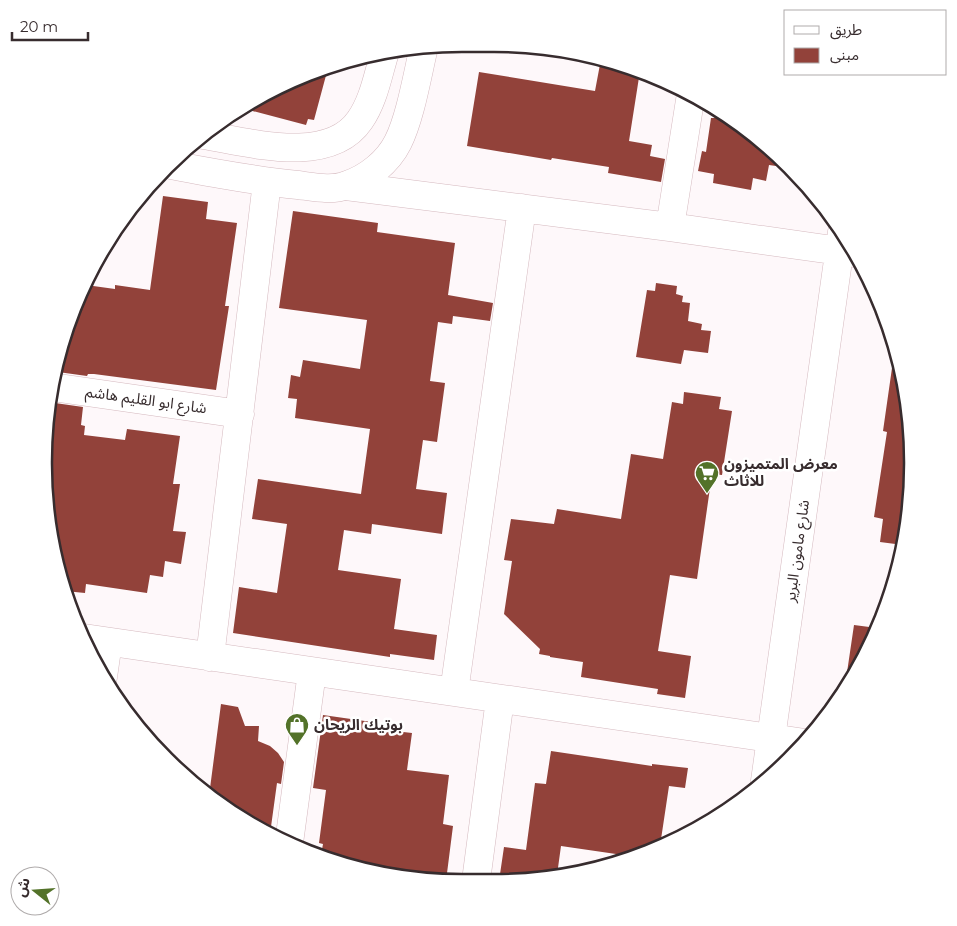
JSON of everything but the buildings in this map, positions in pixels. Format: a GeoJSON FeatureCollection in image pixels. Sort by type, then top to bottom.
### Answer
{"type":"FeatureCollection","features":[{"type":"Feature","properties":{"kind":"street"},"geometry":{"type":"LineString","coordinates":[[346,186],[368,175],[385,161],[398,142],[406,121],[422,55]]}},
{"type":"Feature","properties":{"kind":"street"},"geometry":{"type":"LineString","coordinates":[[213,137],[284,148],[325,145],[345,136],[360,120],[370,101],[383,60]]}},
{"type":"Feature","properties":{"kind":"street"},"geometry":{"type":"LineString","coordinates":[[670,227],[690,102]]}},
{"type":"Feature","properties":{"kind":"street"},"geometry":{"type":"LineString","coordinates":[[179,167],[267,182],[327,188],[346,186],[670,227],[841,245]]}},
{"type":"Feature","properties":{"kind":"street"},"geometry":{"type":"LineString","coordinates":[[210,657],[267,182]]}},
{"type":"Feature","properties":{"kind":"street"},"geometry":{"type":"LineString","coordinates":[[454,692],[522,208]]}},
{"type":"Feature","properties":{"kind":"street","name":"شارع مامون البرير"},"geometry":{"type":"LineString","coordinates":[[766,771],[844,249]]}},
{"type":"Feature","properties":{"kind":"street","name":"شارع ابو القليم هاشم"},"geometry":{"type":"LineString","coordinates":[[59,388],[240,414]]}},
{"type":"Feature","properties":{"kind":"street"},"geometry":{"type":"LineString","coordinates":[[96,640],[796,742]]}},
{"type":"Feature","properties":{"kind":"street"},"geometry":{"type":"LineString","coordinates":[[290,835],[312,672]]}},
{"type":"Feature","properties":{"kind":"street"},"geometry":{"type":"LineString","coordinates":[[477,874],[500,699]]}},
{"type":"Feature","properties":{"kind":"place","name":"معرض المتميزون للاثاث"},"geometry":{"type":"Point","coordinates":[707,494]}},
{"type":"Feature","properties":{"kind":"place","name":"بوتيك الريحان"},"geometry":{"type":"Point","coordinates":[297,746]}}]}
